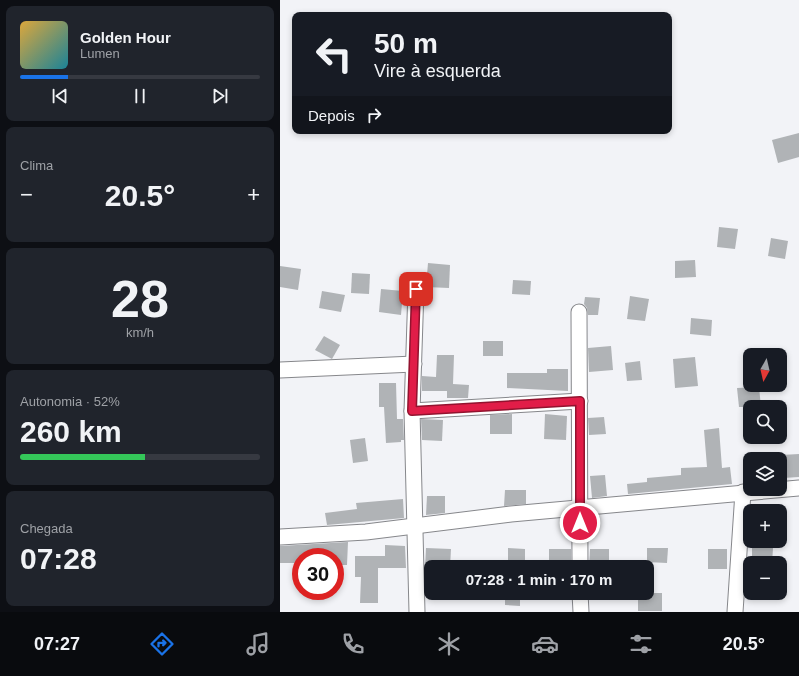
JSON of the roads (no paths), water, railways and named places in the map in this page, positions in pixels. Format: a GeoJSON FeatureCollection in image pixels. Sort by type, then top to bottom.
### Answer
{"type":"FeatureCollection","features":[{"type":"Feature","properties":{"kind":"street"},"geometry":{"type":"LineString","coordinates":[[416,289],[412,411],[417,612]]}},
{"type":"Feature","properties":{"kind":"street"},"geometry":{"type":"LineString","coordinates":[[579,312],[580,560]]}},
{"type":"Feature","properties":{"kind":"street"},"geometry":{"type":"LineString","coordinates":[[280,370],[414,364]]}},
{"type":"Feature","properties":{"kind":"street"},"geometry":{"type":"LineString","coordinates":[[412,411],[580,401]]}},
{"type":"Feature","properties":{"kind":"street"},"geometry":{"type":"LineString","coordinates":[[787,489],[799,488]]}},
{"type":"Feature","properties":{"kind":"street"},"geometry":{"type":"LineString","coordinates":[[280,538],[366,532],[511,514],[743,492],[736,612]]}},
{"type":"Feature","properties":{"kind":"street"},"geometry":{"type":"LineString","coordinates":[[580,600],[581,612]]}}]}
